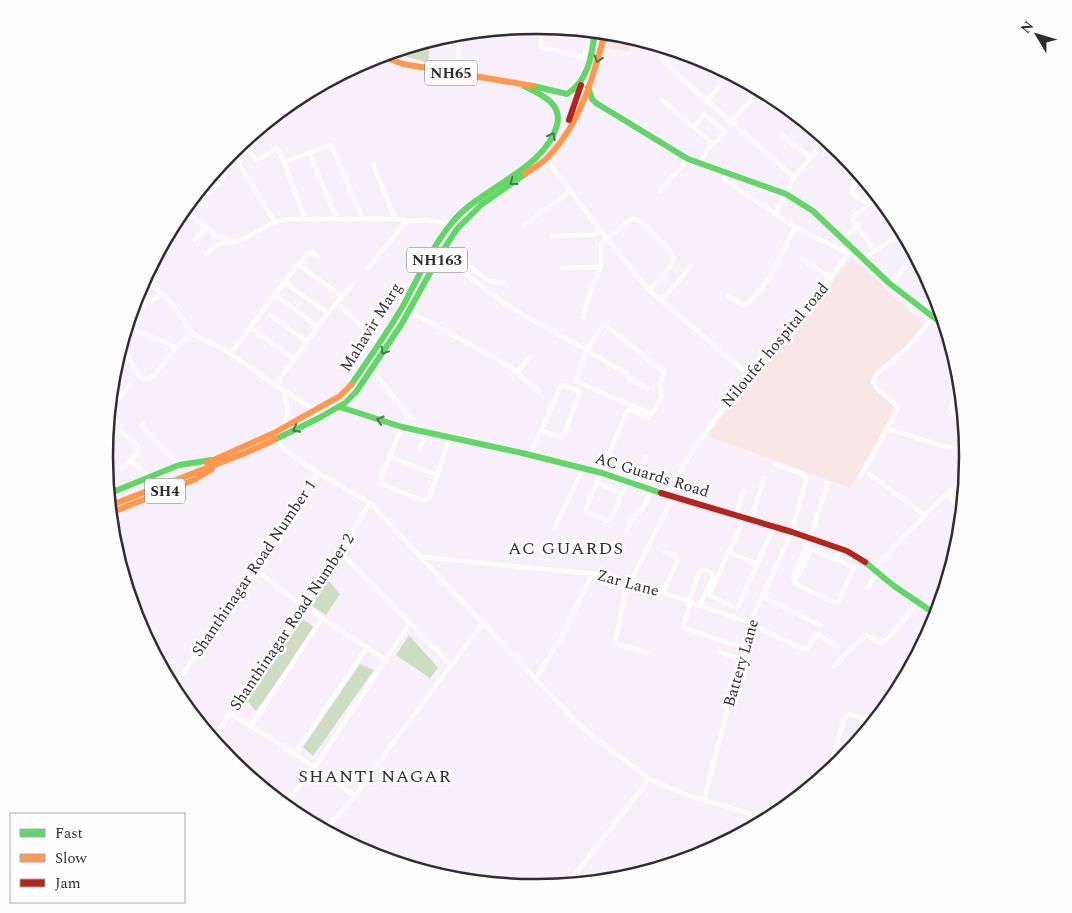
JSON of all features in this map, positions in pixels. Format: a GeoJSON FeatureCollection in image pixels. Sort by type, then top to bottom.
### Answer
{"type":"FeatureCollection","features":[{"type":"Feature","properties":{"kind":"main road"},"geometry":{"type":"LineString","coordinates":[[584,78],[593,37]]}},
{"type":"Feature","properties":{"kind":"main road","name":"NH163"},"geometry":{"type":"LineString","coordinates":[[580,110],[603,41]]}},
{"type":"Feature","properties":{"kind":"main road","name":"NH65"},"geometry":{"type":"LineString","coordinates":[[391,60],[402,64],[567,94],[579,87],[584,78]]}},
{"type":"Feature","properties":{"kind":"main road","name":"NH163"},"geometry":{"type":"LineString","coordinates":[[562,139],[584,78]]}},
{"type":"Feature","properties":{"kind":"main road","name":"Mahavir Marg"},"geometry":{"type":"LineString","coordinates":[[217,462],[340,396],[350,386],[394,321],[433,248],[450,224],[478,197],[540,155],[554,135],[558,120],[555,104],[524,86]]}},
{"type":"Feature","properties":{"kind":"main road"},"geometry":{"type":"LineString","coordinates":[[588,86],[592,99],[596,103],[688,159],[786,194],[813,211],[843,238],[852,251],[936,320]]}},
{"type":"Feature","properties":{"kind":"main road"},"geometry":{"type":"LineString","coordinates":[[580,110],[590,102],[596,103]]}},
{"type":"Feature","properties":{"kind":"main road","name":"Mahavir Marg"},"geometry":{"type":"LineString","coordinates":[[217,462],[276,440],[340,407],[356,392],[410,312],[440,255],[457,229],[481,205],[546,159],[562,139],[580,110]]}},
{"type":"Feature","properties":{"kind":"main road"},"geometry":{"type":"LineString","coordinates":[[394,321],[401,326]]}},
{"type":"Feature","properties":{"kind":"main road","name":"AC Guards Road"},"geometry":{"type":"LineString","coordinates":[[340,407],[402,427],[602,473],[669,496],[792,532],[840,549],[863,561],[894,586],[930,610]]}},
{"type":"Feature","properties":{"kind":"main road","name":"NH163"},"geometry":{"type":"LineString","coordinates":[[116,503],[217,462]]}},
{"type":"Feature","properties":{"kind":"main road","name":"SH4"},"geometry":{"type":"LineString","coordinates":[[115,490],[179,465],[217,462]]}},
{"type":"Feature","properties":{"kind":"main road","name":"SH4"},"geometry":{"type":"LineString","coordinates":[[117,510],[196,479],[217,462]]}},
{"type":"Feature","properties":{"kind":"main road","name":"NH163"},"geometry":{"type":"LineString","coordinates":[[115,498],[180,477]]}},
{"type":"Feature","properties":{"kind":"street"},"geometry":{"type":"LineString","coordinates":[[542,34],[540,47],[587,59],[587,37]]}},
{"type":"Feature","properties":{"kind":"street"},"geometry":{"type":"LineString","coordinates":[[457,74],[459,41]]}},
{"type":"Feature","properties":{"kind":"street"},"geometry":{"type":"LineString","coordinates":[[660,52],[664,62],[794,177]]}},
{"type":"Feature","properties":{"kind":"street"},"geometry":{"type":"LineString","coordinates":[[707,101],[722,84]]}},
{"type":"Feature","properties":{"kind":"street"},"geometry":{"type":"LineString","coordinates":[[730,122],[752,99]]}},
{"type":"Feature","properties":{"kind":"street"},"geometry":{"type":"LineString","coordinates":[[663,101],[712,143]]}},
{"type":"Feature","properties":{"kind":"street"},"geometry":{"type":"LineString","coordinates":[[694,127],[712,105]]}},
{"type":"Feature","properties":{"kind":"street"},"geometry":{"type":"LineString","coordinates":[[699,163],[712,143],[714,144],[725,132],[704,114]]}},
{"type":"Feature","properties":{"kind":"street"},"geometry":{"type":"LineString","coordinates":[[783,136],[810,158]]}},
{"type":"Feature","properties":{"kind":"street"},"geometry":{"type":"LineString","coordinates":[[284,162],[331,145],[362,219]]}},
{"type":"Feature","properties":{"kind":"street"},"geometry":{"type":"LineString","coordinates":[[775,214],[794,177],[821,145]]}},
{"type":"Feature","properties":{"kind":"street"},"geometry":{"type":"LineString","coordinates":[[247,149],[257,161],[277,148],[305,219]]}},
{"type":"Feature","properties":{"kind":"street"},"geometry":{"type":"LineString","coordinates":[[310,152],[337,219]]}},
{"type":"Feature","properties":{"kind":"street"},"geometry":{"type":"LineString","coordinates":[[236,159],[275,222]]}},
{"type":"Feature","properties":{"kind":"street"},"geometry":{"type":"LineString","coordinates":[[546,159],[606,238],[649,290],[748,374]]}},
{"type":"Feature","properties":{"kind":"street"},"geometry":{"type":"LineString","coordinates":[[660,191],[688,159]]}},
{"type":"Feature","properties":{"kind":"street"},"geometry":{"type":"LineString","coordinates":[[373,164],[395,219]]}},
{"type":"Feature","properties":{"kind":"street"},"geometry":{"type":"LineString","coordinates":[[206,193],[223,179],[222,173]]}},
{"type":"Feature","properties":{"kind":"street"},"geometry":{"type":"LineString","coordinates":[[727,173],[725,180],[795,227],[852,251]]}},
{"type":"Feature","properties":{"kind":"street"},"geometry":{"type":"LineString","coordinates":[[858,182],[852,189],[852,193],[865,202],[870,198]]}},
{"type":"Feature","properties":{"kind":"street"},"geometry":{"type":"LineString","coordinates":[[525,224],[571,191]]}},
{"type":"Feature","properties":{"kind":"street"},"geometry":{"type":"LineString","coordinates":[[873,201],[853,216],[853,220],[875,251]]}},
{"type":"Feature","properties":{"kind":"street"},"geometry":{"type":"LineString","coordinates":[[190,213],[215,235],[233,242]]}},
{"type":"Feature","properties":{"kind":"street"},"geometry":{"type":"LineString","coordinates":[[584,318],[592,286],[601,267],[601,243],[634,218],[640,221],[669,250],[674,260],[649,290]]}},
{"type":"Feature","properties":{"kind":"street"},"geometry":{"type":"LineString","coordinates":[[206,254],[218,244],[233,242],[275,222],[287,219],[395,219],[406,221],[427,220],[450,224]]}},
{"type":"Feature","properties":{"kind":"street"},"geometry":{"type":"LineString","coordinates":[[368,268],[406,221]]}},
{"type":"Feature","properties":{"kind":"street"},"geometry":{"type":"LineString","coordinates":[[843,238],[857,226]]}},
{"type":"Feature","properties":{"kind":"street"},"geometry":{"type":"LineString","coordinates":[[729,296],[743,305],[747,304],[762,289],[795,227]]}},
{"type":"Feature","properties":{"kind":"street"},"geometry":{"type":"LineString","coordinates":[[194,240],[206,228]]}},
{"type":"Feature","properties":{"kind":"street"},"geometry":{"type":"LineString","coordinates":[[552,236],[592,235],[602,231]]}},
{"type":"Feature","properties":{"kind":"street"},"geometry":{"type":"LineString","coordinates":[[864,259],[897,236]]}},
{"type":"Feature","properties":{"kind":"street"},"geometry":{"type":"LineString","coordinates":[[444,248],[489,281],[505,283],[500,288]]}},
{"type":"Feature","properties":{"kind":"street","name":"Niloufer hospital road"},"geometry":{"type":"LineString","coordinates":[[647,652],[615,643],[630,581],[669,496],[695,447],[748,374],[756,372],[852,251]]}},
{"type":"Feature","properties":{"kind":"street"},"geometry":{"type":"LineString","coordinates":[[231,354],[298,264],[311,252],[318,257]]}},
{"type":"Feature","properties":{"kind":"street"},"geometry":{"type":"LineString","coordinates":[[440,255],[508,306],[626,373],[628,377],[647,388]]}},
{"type":"Feature","properties":{"kind":"street"},"geometry":{"type":"LineString","coordinates":[[802,259],[831,278]]}},
{"type":"Feature","properties":{"kind":"street"},"geometry":{"type":"LineString","coordinates":[[891,285],[910,260]]}},
{"type":"Feature","properties":{"kind":"street"},"geometry":{"type":"LineString","coordinates":[[298,264],[342,297]]}},
{"type":"Feature","properties":{"kind":"street"},"geometry":{"type":"LineString","coordinates":[[662,300],[691,266]]}},
{"type":"Feature","properties":{"kind":"street"},"geometry":{"type":"LineString","coordinates":[[562,268],[601,267]]}},
{"type":"Feature","properties":{"kind":"street"},"geometry":{"type":"LineString","coordinates":[[284,282],[328,314]]}},
{"type":"Feature","properties":{"kind":"street"},"geometry":{"type":"LineString","coordinates":[[151,283],[169,300],[194,334],[231,354],[284,391],[316,410]]}},
{"type":"Feature","properties":{"kind":"street"},"geometry":{"type":"LineString","coordinates":[[275,385],[353,284]]}},
{"type":"Feature","properties":{"kind":"street"},"geometry":{"type":"LineString","coordinates":[[140,311],[145,304],[163,294]]}},
{"type":"Feature","properties":{"kind":"street"},"geometry":{"type":"LineString","coordinates":[[275,295],[318,327]]}},
{"type":"Feature","properties":{"kind":"street"},"geometry":{"type":"LineString","coordinates":[[922,308],[929,300]]}},
{"type":"Feature","properties":{"kind":"street"},"geometry":{"type":"LineString","coordinates":[[341,307],[379,343]]}},
{"type":"Feature","properties":{"kind":"street"},"geometry":{"type":"LineString","coordinates":[[410,312],[483,351],[517,372],[540,392]]}},
{"type":"Feature","properties":{"kind":"street"},"geometry":{"type":"LineString","coordinates":[[270,315],[307,342]]}},
{"type":"Feature","properties":{"kind":"street"},"geometry":{"type":"LineString","coordinates":[[860,478],[898,408],[874,386],[874,377],[907,348],[933,318]]}},
{"type":"Feature","properties":{"kind":"street"},"geometry":{"type":"LineString","coordinates":[[607,326],[662,370],[664,374],[660,384],[662,398],[652,412],[648,414],[577,382],[576,380],[588,351],[599,330],[607,326]]}},
{"type":"Feature","properties":{"kind":"street"},"geometry":{"type":"LineString","coordinates":[[250,327],[294,360]]}},
{"type":"Feature","properties":{"kind":"street"},"geometry":{"type":"LineString","coordinates":[[134,329],[176,347]]}},
{"type":"Feature","properties":{"kind":"street"},"geometry":{"type":"LineString","coordinates":[[126,354],[139,375],[145,380],[154,376],[176,347],[194,334]]}},
{"type":"Feature","properties":{"kind":"street"},"geometry":{"type":"LineString","coordinates":[[517,372],[530,357]]}},
{"type":"Feature","properties":{"kind":"street"},"geometry":{"type":"LineString","coordinates":[[372,370],[423,432],[419,449]]}},
{"type":"Feature","properties":{"kind":"street"},"geometry":{"type":"LineString","coordinates":[[530,455],[541,430],[562,386],[566,385],[580,392],[564,436],[560,437],[541,430]]}},
{"type":"Feature","properties":{"kind":"street"},"geometry":{"type":"LineString","coordinates":[[117,401],[130,386]]}},
{"type":"Feature","properties":{"kind":"street"},"geometry":{"type":"LineString","coordinates":[[284,391],[288,410],[284,427]]}},
{"type":"Feature","properties":{"kind":"street"},"geometry":{"type":"LineString","coordinates":[[955,398],[950,408],[957,415]]}},
{"type":"Feature","properties":{"kind":"street"},"geometry":{"type":"LineString","coordinates":[[627,482],[611,519],[606,521],[586,511],[627,411],[648,418]]}},
{"type":"Feature","properties":{"kind":"street"},"geometry":{"type":"LineString","coordinates":[[143,423],[142,427],[179,465]]}},
{"type":"Feature","properties":{"kind":"street"},"geometry":{"type":"LineString","coordinates":[[402,427],[379,483],[424,501],[429,498],[450,438]]}},
{"type":"Feature","properties":{"kind":"street"},"geometry":{"type":"LineString","coordinates":[[888,429],[943,446],[959,449]]}},
{"type":"Feature","properties":{"kind":"street"},"geometry":{"type":"LineString","coordinates":[[121,430],[139,449],[121,469]]}},
{"type":"Feature","properties":{"kind":"street"},"geometry":{"type":"LineString","coordinates":[[276,440],[284,450],[318,473],[370,503],[579,725],[649,779],[704,800],[758,816]]}},
{"type":"Feature","properties":{"kind":"street"},"geometry":{"type":"LineString","coordinates":[[390,457],[437,475]]}},
{"type":"Feature","properties":{"kind":"street"},"geometry":{"type":"LineString","coordinates":[[636,485],[646,457]]}},
{"type":"Feature","properties":{"kind":"street"},"geometry":{"type":"LineString","coordinates":[[131,460],[149,478]]}},
{"type":"Feature","properties":{"kind":"street","name":"Battery Lane"},"geometry":{"type":"LineString","coordinates":[[704,800],[750,623],[792,532],[806,476],[776,465]]}},
{"type":"Feature","properties":{"kind":"street"},"geometry":{"type":"LineString","coordinates":[[555,527],[583,468]]}},
{"type":"Feature","properties":{"kind":"street","name":"Shanthinagar Road Number 1"},"geometry":{"type":"LineString","coordinates":[[178,681],[318,473]]}},
{"type":"Feature","properties":{"kind":"street"},"geometry":{"type":"LineString","coordinates":[[869,474],[926,515]]}},
{"type":"Feature","properties":{"kind":"street"},"geometry":{"type":"LineString","coordinates":[[764,478],[748,518],[709,593],[710,597],[738,607],[774,526]]}},
{"type":"Feature","properties":{"kind":"street"},"geometry":{"type":"LineString","coordinates":[[597,483],[623,493]]}},
{"type":"Feature","properties":{"kind":"street"},"geometry":{"type":"LineString","coordinates":[[793,578],[810,539],[828,483]]}},
{"type":"Feature","properties":{"kind":"street"},"geometry":{"type":"LineString","coordinates":[[868,587],[875,571],[956,485]]}},
{"type":"Feature","properties":{"kind":"street"},"geometry":{"type":"LineString","coordinates":[[626,531],[633,517],[642,510],[650,490]]}},
{"type":"Feature","properties":{"kind":"street"},"geometry":{"type":"LineString","coordinates":[[736,515],[742,491]]}},
{"type":"Feature","properties":{"kind":"street"},"geometry":{"type":"LineString","coordinates":[[947,494],[956,503]]}},
{"type":"Feature","properties":{"kind":"street","name":"Shanthinagar Road Number 2"},"geometry":{"type":"LineString","coordinates":[[217,734],[340,552],[370,503]]}},
{"type":"Feature","properties":{"kind":"street"},"geometry":{"type":"LineString","coordinates":[[836,559],[840,549]]}},
{"type":"Feature","properties":{"kind":"street"},"geometry":{"type":"LineString","coordinates":[[811,550],[836,559],[854,568],[838,602],[836,603],[794,583],[811,550]]}},
{"type":"Feature","properties":{"kind":"street"},"geometry":{"type":"LineString","coordinates":[[663,592],[678,560],[664,551]]}},
{"type":"Feature","properties":{"kind":"street"},"geometry":{"type":"LineString","coordinates":[[340,552],[451,665]]}},
{"type":"Feature","properties":{"kind":"street"},"geometry":{"type":"LineString","coordinates":[[729,552],[757,564]]}},
{"type":"Feature","properties":{"kind":"street","name":"Zar Lane"},"geometry":{"type":"LineString","coordinates":[[421,557],[592,573],[630,581],[750,623],[802,649],[807,649],[817,634],[837,647]]}},
{"type":"Feature","properties":{"kind":"street"},"geometry":{"type":"LineString","coordinates":[[254,569],[302,606],[386,660]]}},
{"type":"Feature","properties":{"kind":"street"},"geometry":{"type":"LineString","coordinates":[[700,605],[712,579],[712,574],[706,570],[700,572],[689,601],[683,628],[743,648]]}},
{"type":"Feature","properties":{"kind":"street"},"geometry":{"type":"LineString","coordinates":[[535,679],[561,640],[592,573]]}},
{"type":"Feature","properties":{"kind":"street"},"geometry":{"type":"LineString","coordinates":[[763,597],[820,625]]}},
{"type":"Feature","properties":{"kind":"street"},"geometry":{"type":"LineString","coordinates":[[926,607],[933,600]]}},
{"type":"Feature","properties":{"kind":"street"},"geometry":{"type":"LineString","coordinates":[[834,666],[866,635],[880,643],[884,642],[917,602]]}},
{"type":"Feature","properties":{"kind":"street"},"geometry":{"type":"LineString","coordinates":[[251,726],[322,618]]}},
{"type":"Feature","properties":{"kind":"street"},"geometry":{"type":"LineString","coordinates":[[329,825],[355,796],[483,623]]}},
{"type":"Feature","properties":{"kind":"street"},"geometry":{"type":"LineString","coordinates":[[289,799],[314,768],[410,624]]}},
{"type":"Feature","properties":{"kind":"street"},"geometry":{"type":"LineString","coordinates":[[296,754],[367,647]]}},
{"type":"Feature","properties":{"kind":"street"},"geometry":{"type":"LineString","coordinates":[[719,652],[740,659]]}},
{"type":"Feature","properties":{"kind":"street"},"geometry":{"type":"LineString","coordinates":[[230,713],[296,754],[355,796]]}},
{"type":"Feature","properties":{"kind":"street"},"geometry":{"type":"LineString","coordinates":[[833,757],[844,719],[848,714],[867,719]]}},
{"type":"Feature","properties":{"kind":"street"},"geometry":{"type":"LineString","coordinates":[[573,877],[649,779]]}},
{"type":"Feature","properties":{"kind":"shaded area"},"geometry":{"type":"Polygon","coordinates":[[[607,40],[630,45],[629,52],[606,47],[607,40]]]}},
{"type":"Feature","properties":{"kind":"shaded area"},"geometry":{"type":"Polygon","coordinates":[[[852,258],[926,326],[874,383],[898,406],[850,488],[708,436],[746,385],[756,377],[852,258]]]}},
{"type":"Feature","properties":{"kind":"green space"},"geometry":{"type":"Polygon","coordinates":[[[429,47],[428,63],[402,55],[429,47]]]}},
{"type":"Feature","properties":{"kind":"green space"},"geometry":{"type":"Polygon","coordinates":[[[327,579],[340,594],[326,615],[309,604],[327,579]]]}},
{"type":"Feature","properties":{"kind":"green space"},"geometry":{"type":"Polygon","coordinates":[[[303,619],[315,628],[256,711],[247,701],[303,619]]]}},
{"type":"Feature","properties":{"kind":"green space"},"geometry":{"type":"Polygon","coordinates":[[[409,635],[438,668],[430,678],[396,655],[409,635]]]}},
{"type":"Feature","properties":{"kind":"green space"},"geometry":{"type":"Polygon","coordinates":[[[360,664],[374,670],[313,756],[303,747],[360,664]]]}},
{"type":"Feature","properties":{"kind":"traffic: fast"},"geometry":{"type":"LineString","coordinates":[[533,86],[567,94],[574,89],[585,74],[594,38]]}},
{"type":"Feature","properties":{"kind":"traffic: fast"},"geometry":{"type":"LineString","coordinates":[[351,385],[397,316],[440,238],[456,218],[482,196],[528,165],[551,140],[557,125],[557,111],[549,100],[524,86]]}},
{"type":"Feature","properties":{"kind":"traffic: fast"},"geometry":{"type":"LineString","coordinates":[[588,87],[592,99],[596,103],[688,159],[786,194],[813,211],[889,283],[935,319]]}},
{"type":"Feature","properties":{"kind":"traffic: fast"},"geometry":{"type":"LineString","coordinates":[[276,439],[345,403],[356,392],[401,325],[440,255],[457,229],[481,205],[525,174]]}},
{"type":"Feature","properties":{"kind":"traffic: fast"},"geometry":{"type":"LineString","coordinates":[[340,407],[402,427],[522,453],[602,473],[661,493]]}},
{"type":"Feature","properties":{"kind":"traffic: fast"},"geometry":{"type":"LineString","coordinates":[[115,491],[179,465],[212,460]]}},
{"type":"Feature","properties":{"kind":"traffic: fast"},"geometry":{"type":"LineString","coordinates":[[865,562],[894,586],[930,610]]}},
{"type":"Feature","properties":{"kind":"traffic: slow"},"geometry":{"type":"LineString","coordinates":[[525,174],[547,158],[568,131],[591,83],[603,39]]}},
{"type":"Feature","properties":{"kind":"traffic: slow"},"geometry":{"type":"LineString","coordinates":[[391,59],[403,64],[533,86]]}},
{"type":"Feature","properties":{"kind":"traffic: slow"},"geometry":{"type":"LineString","coordinates":[[207,463],[274,433],[340,396],[351,385]]}},
{"type":"Feature","properties":{"kind":"traffic: slow"},"geometry":{"type":"LineString","coordinates":[[116,503],[248,452],[276,439]]}},
{"type":"Feature","properties":{"kind":"traffic: slow"},"geometry":{"type":"LineString","coordinates":[[117,510],[196,479],[212,469]]}},
{"type":"Feature","properties":{"kind":"traffic: jam"},"geometry":{"type":"LineString","coordinates":[[569,120],[581,85]]}},
{"type":"Feature","properties":{"kind":"traffic: jam"},"geometry":{"type":"LineString","coordinates":[[661,493],[792,532],[847,551],[865,562]]}},
{"type":"Feature","properties":{"kind":"district","name":"AC GUARDS"},"geometry":{"type":"Point","coordinates":[566,548]}},
{"type":"Feature","properties":{"kind":"district","name":"SHANTI NAGAR"},"geometry":{"type":"Point","coordinates":[375,776]}}]}
